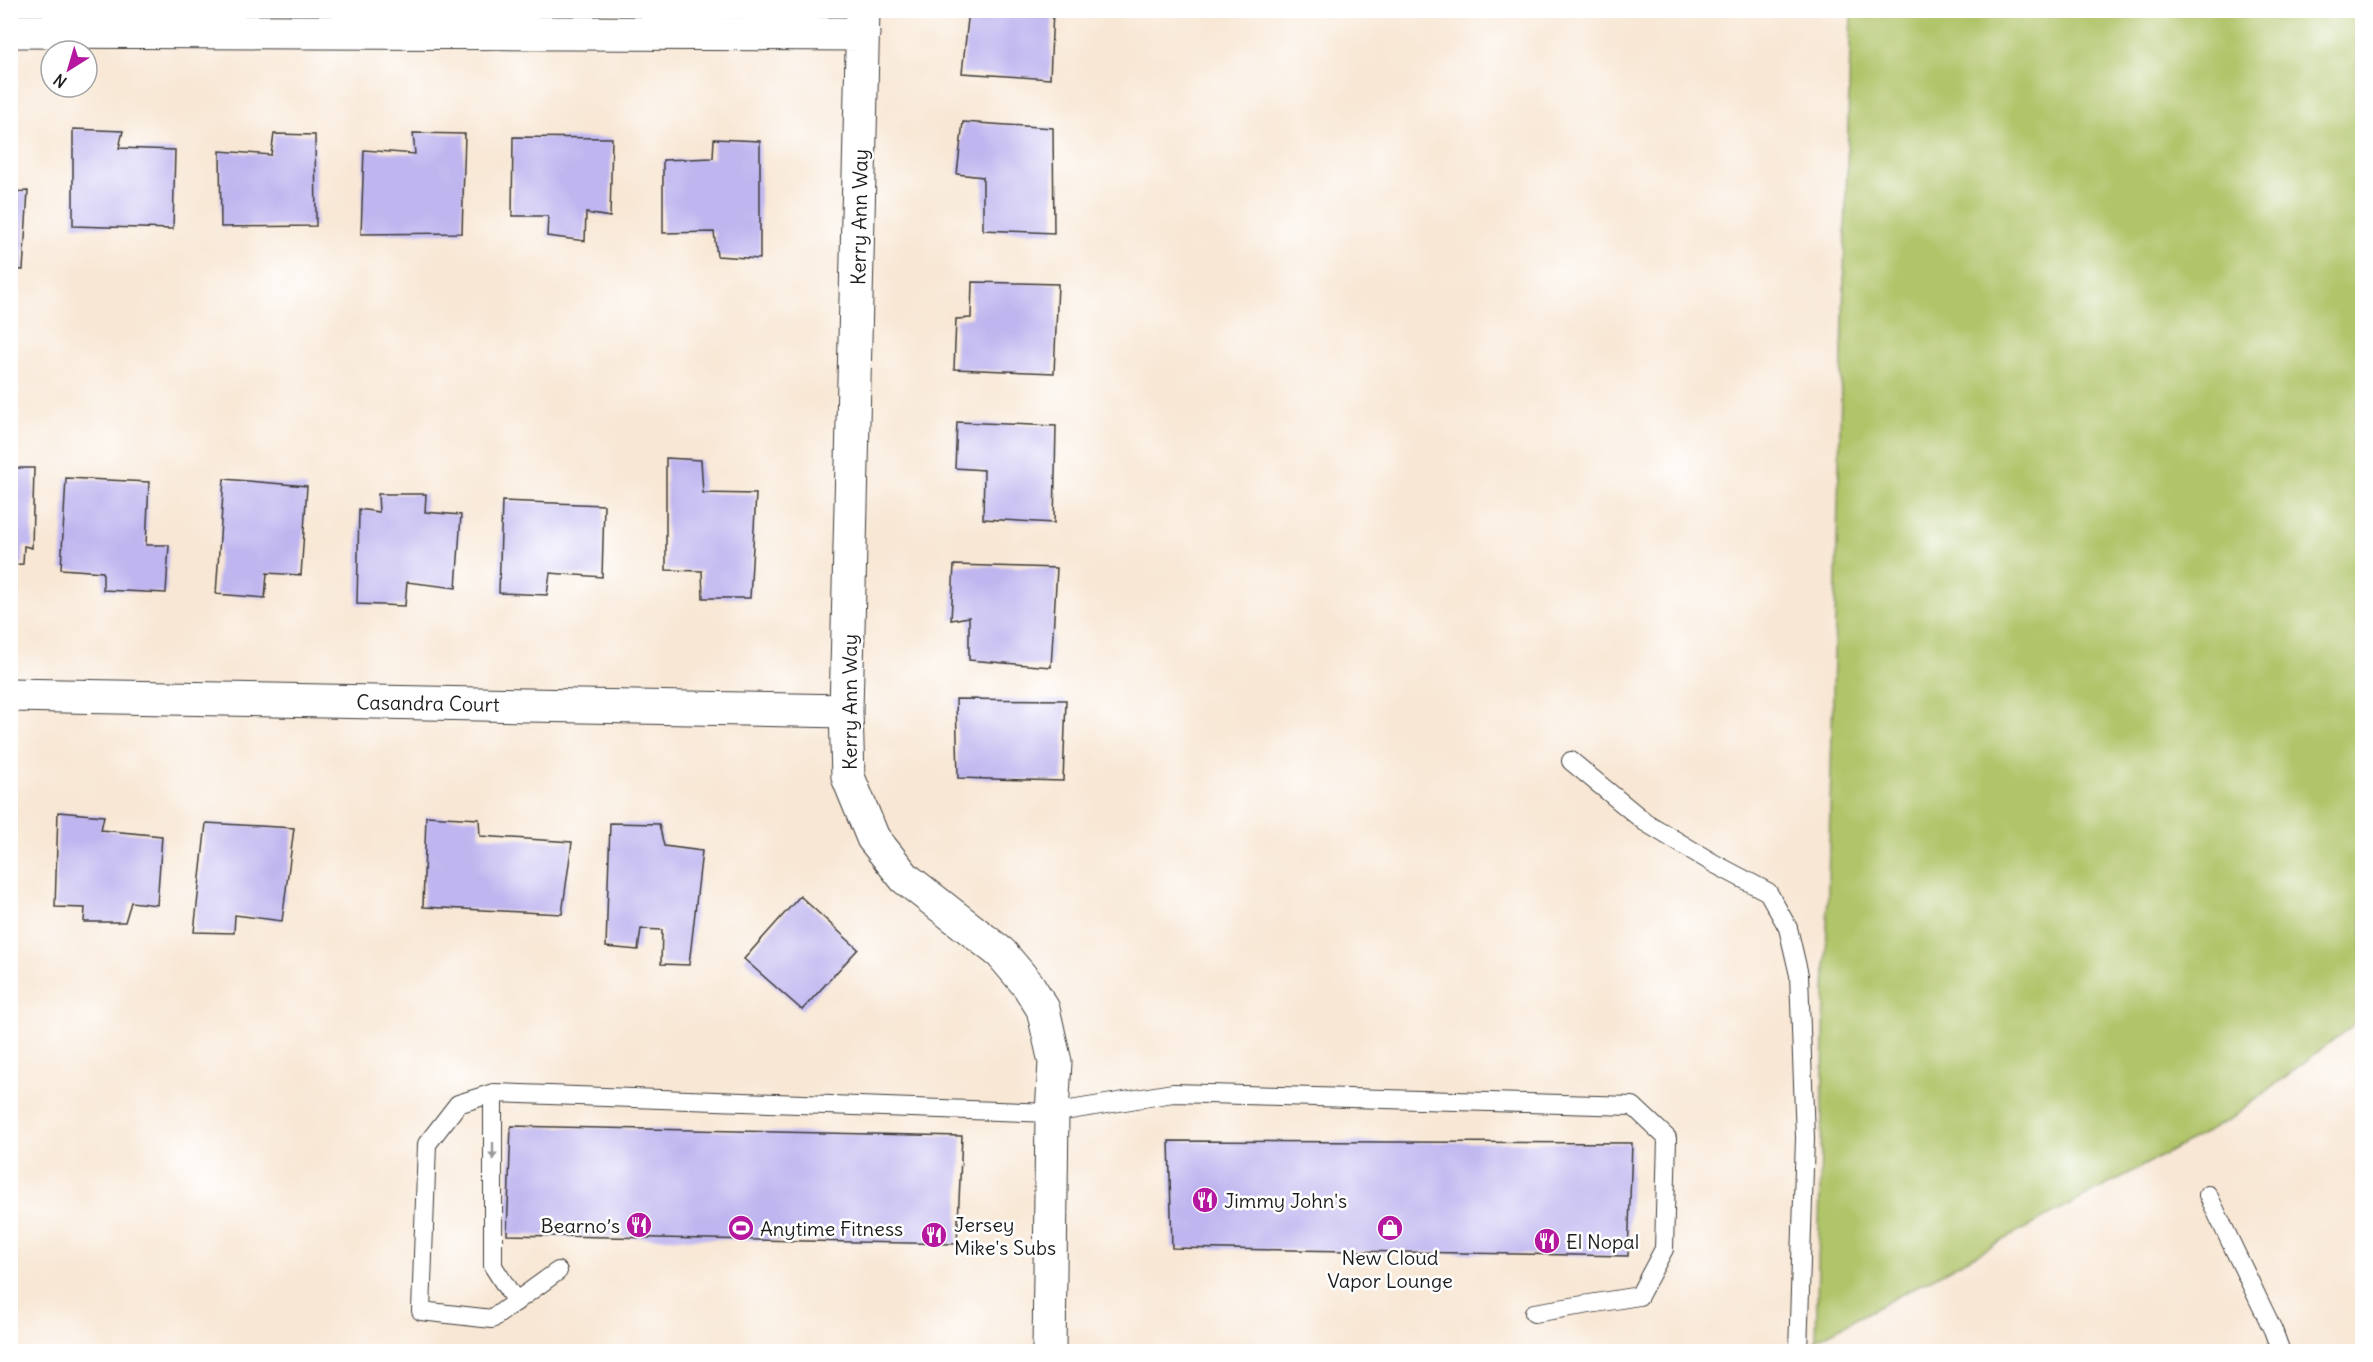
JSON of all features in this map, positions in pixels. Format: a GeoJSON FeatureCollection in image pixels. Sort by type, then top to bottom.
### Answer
{"type":"FeatureCollection","features":[{"type":"Feature","properties":{"kind":"street"},"geometry":{"type":"LineString","coordinates":[[10,31],[863,22]]}},
{"type":"Feature","properties":{"kind":"street","name":"Kerry Ann Way"},"geometry":{"type":"LineString","coordinates":[[863,22],[846,711],[848,777],[873,838],[905,878],[1001,953],[1028,985],[1043,1009],[1055,1062],[1052,1113],[1049,1352]]}},
{"type":"Feature","properties":{"kind":"street","name":"Casandra Court"},"geometry":{"type":"LineString","coordinates":[[10,695],[846,711]]}},
{"type":"Feature","properties":{"kind":"lane"},"geometry":{"type":"LineString","coordinates":[[1571,761],[1646,822],[1713,863],[1768,892],[1788,928],[1799,975],[1805,1138],[1798,1352]]}},
{"type":"Feature","properties":{"kind":"lane"},"geometry":{"type":"LineString","coordinates":[[493,1093],[493,1266],[516,1302]]}},
{"type":"Feature","properties":{"kind":"lane"},"geometry":{"type":"LineString","coordinates":[[558,1271],[492,1319],[421,1311],[427,1144],[458,1104],[493,1093],[1052,1113],[1173,1094],[1633,1106],[1667,1138],[1664,1249],[1639,1296],[1534,1313]]}},
{"type":"Feature","properties":{"kind":"lane"},"geometry":{"type":"LineString","coordinates":[[2208,1195],[2273,1329],[2281,1352]]}},
{"type":"Feature","properties":{"kind":"green space"},"geometry":{"type":"Polygon","coordinates":[[[1851,11],[2362,11],[2362,1018],[2229,1120],[1816,1340],[1851,11]]]}},
{"type":"Feature","properties":{"kind":"building"},"geometry":{"type":"Polygon","coordinates":[[[969,10],[1053,10],[1050,79],[962,73],[969,10]]]}},
{"type":"Feature","properties":{"kind":"building"},"geometry":{"type":"Polygon","coordinates":[[[963,122],[1053,128],[1054,233],[983,230],[983,177],[957,174],[963,122]]]}},
{"type":"Feature","properties":{"kind":"building"},"geometry":{"type":"Polygon","coordinates":[[[73,129],[123,131],[119,148],[175,150],[173,229],[73,226],[73,129]]]}},
{"type":"Feature","properties":{"kind":"building"},"geometry":{"type":"Polygon","coordinates":[[[413,133],[465,134],[462,233],[361,234],[364,150],[415,154],[413,133]]]}},
{"type":"Feature","properties":{"kind":"building"},"geometry":{"type":"Polygon","coordinates":[[[274,134],[315,135],[316,226],[221,227],[220,151],[271,155],[274,134]]]}},
{"type":"Feature","properties":{"kind":"building"},"geometry":{"type":"Polygon","coordinates":[[[513,137],[612,138],[610,217],[586,213],[585,241],[547,236],[548,216],[512,216],[513,137]]]}},
{"type":"Feature","properties":{"kind":"building"},"geometry":{"type":"Polygon","coordinates":[[[714,139],[760,141],[760,259],[717,256],[714,232],[663,233],[663,160],[713,158],[714,139]]]}},
{"type":"Feature","properties":{"kind":"building"},"geometry":{"type":"Polygon","coordinates":[[[28,191],[23,270],[10,269],[10,192],[28,191]]]}},
{"type":"Feature","properties":{"kind":"building"},"geometry":{"type":"Polygon","coordinates":[[[972,282],[1058,284],[1054,373],[954,369],[956,319],[971,318],[972,282]]]}},
{"type":"Feature","properties":{"kind":"building"},"geometry":{"type":"Polygon","coordinates":[[[957,422],[1056,426],[1054,523],[983,519],[984,470],[955,468],[957,422]]]}},
{"type":"Feature","properties":{"kind":"building"},"geometry":{"type":"Polygon","coordinates":[[[666,458],[701,460],[703,493],[756,494],[750,598],[703,598],[702,571],[666,570],[666,458]]]}},
{"type":"Feature","properties":{"kind":"building"},"geometry":{"type":"Polygon","coordinates":[[[10,468],[34,468],[32,548],[24,546],[23,564],[10,565],[10,468]]]}},
{"type":"Feature","properties":{"kind":"building"},"geometry":{"type":"Polygon","coordinates":[[[66,478],[149,482],[146,545],[169,545],[166,593],[103,590],[103,572],[61,569],[66,478]]]}},
{"type":"Feature","properties":{"kind":"building"},"geometry":{"type":"Polygon","coordinates":[[[224,479],[307,486],[301,575],[267,573],[265,598],[216,594],[224,479]]]}},
{"type":"Feature","properties":{"kind":"building"},"geometry":{"type":"Polygon","coordinates":[[[378,494],[426,494],[425,512],[461,515],[456,588],[407,582],[405,606],[357,604],[359,509],[379,512],[378,494]]]}},
{"type":"Feature","properties":{"kind":"building"},"geometry":{"type":"Polygon","coordinates":[[[502,501],[604,505],[602,577],[550,573],[547,595],[499,593],[502,501]]]}},
{"type":"Feature","properties":{"kind":"building"},"geometry":{"type":"Polygon","coordinates":[[[954,565],[1057,568],[1051,667],[969,660],[969,617],[951,620],[954,565]]]}},
{"type":"Feature","properties":{"kind":"building"},"geometry":{"type":"Polygon","coordinates":[[[956,699],[1066,700],[1063,781],[958,778],[956,699]]]}},
{"type":"Feature","properties":{"kind":"building"},"geometry":{"type":"Polygon","coordinates":[[[58,812],[104,816],[101,830],[162,836],[157,905],[131,902],[125,922],[84,922],[85,908],[55,907],[58,812]]]}},
{"type":"Feature","properties":{"kind":"building"},"geometry":{"type":"Polygon","coordinates":[[[426,816],[479,819],[480,836],[572,842],[562,914],[423,907],[426,816]]]}},
{"type":"Feature","properties":{"kind":"building"},"geometry":{"type":"Polygon","coordinates":[[[206,823],[294,828],[282,921],[235,915],[234,933],[194,932],[206,823]]]}},
{"type":"Feature","properties":{"kind":"building"},"geometry":{"type":"Polygon","coordinates":[[[610,823],[659,824],[664,846],[702,851],[689,965],[661,964],[662,930],[641,929],[638,950],[606,947],[610,823]]]}},
{"type":"Feature","properties":{"kind":"building"},"geometry":{"type":"Polygon","coordinates":[[[800,896],[858,949],[802,1010],[744,959],[800,896]]]}},
{"type":"Feature","properties":{"kind":"building"},"geometry":{"type":"Polygon","coordinates":[[[511,1126],[962,1136],[957,1244],[507,1235],[511,1126]]]}},
{"type":"Feature","properties":{"kind":"building"},"geometry":{"type":"Polygon","coordinates":[[[1169,1141],[1632,1143],[1628,1256],[1172,1248],[1169,1141]]]}},
{"type":"Feature","properties":{"kind":"place","name":"Jimmy John's"},"geometry":{"type":"Point","coordinates":[1205,1200]}},
{"type":"Feature","properties":{"kind":"place","name":"Bearno’s"},"geometry":{"type":"Point","coordinates":[639,1225]}},
{"type":"Feature","properties":{"kind":"place","name":"Anytime Fitness"},"geometry":{"type":"Point","coordinates":[741,1228]}},
{"type":"Feature","properties":{"kind":"place","name":"New Cloud Vapor Lounge"},"geometry":{"type":"Point","coordinates":[1390,1228]}},
{"type":"Feature","properties":{"kind":"place","name":"Jersey Mike's Subs"},"geometry":{"type":"Point","coordinates":[934,1235]}},
{"type":"Feature","properties":{"kind":"place","name":"El Nopal"},"geometry":{"type":"Point","coordinates":[1547,1241]}}]}
